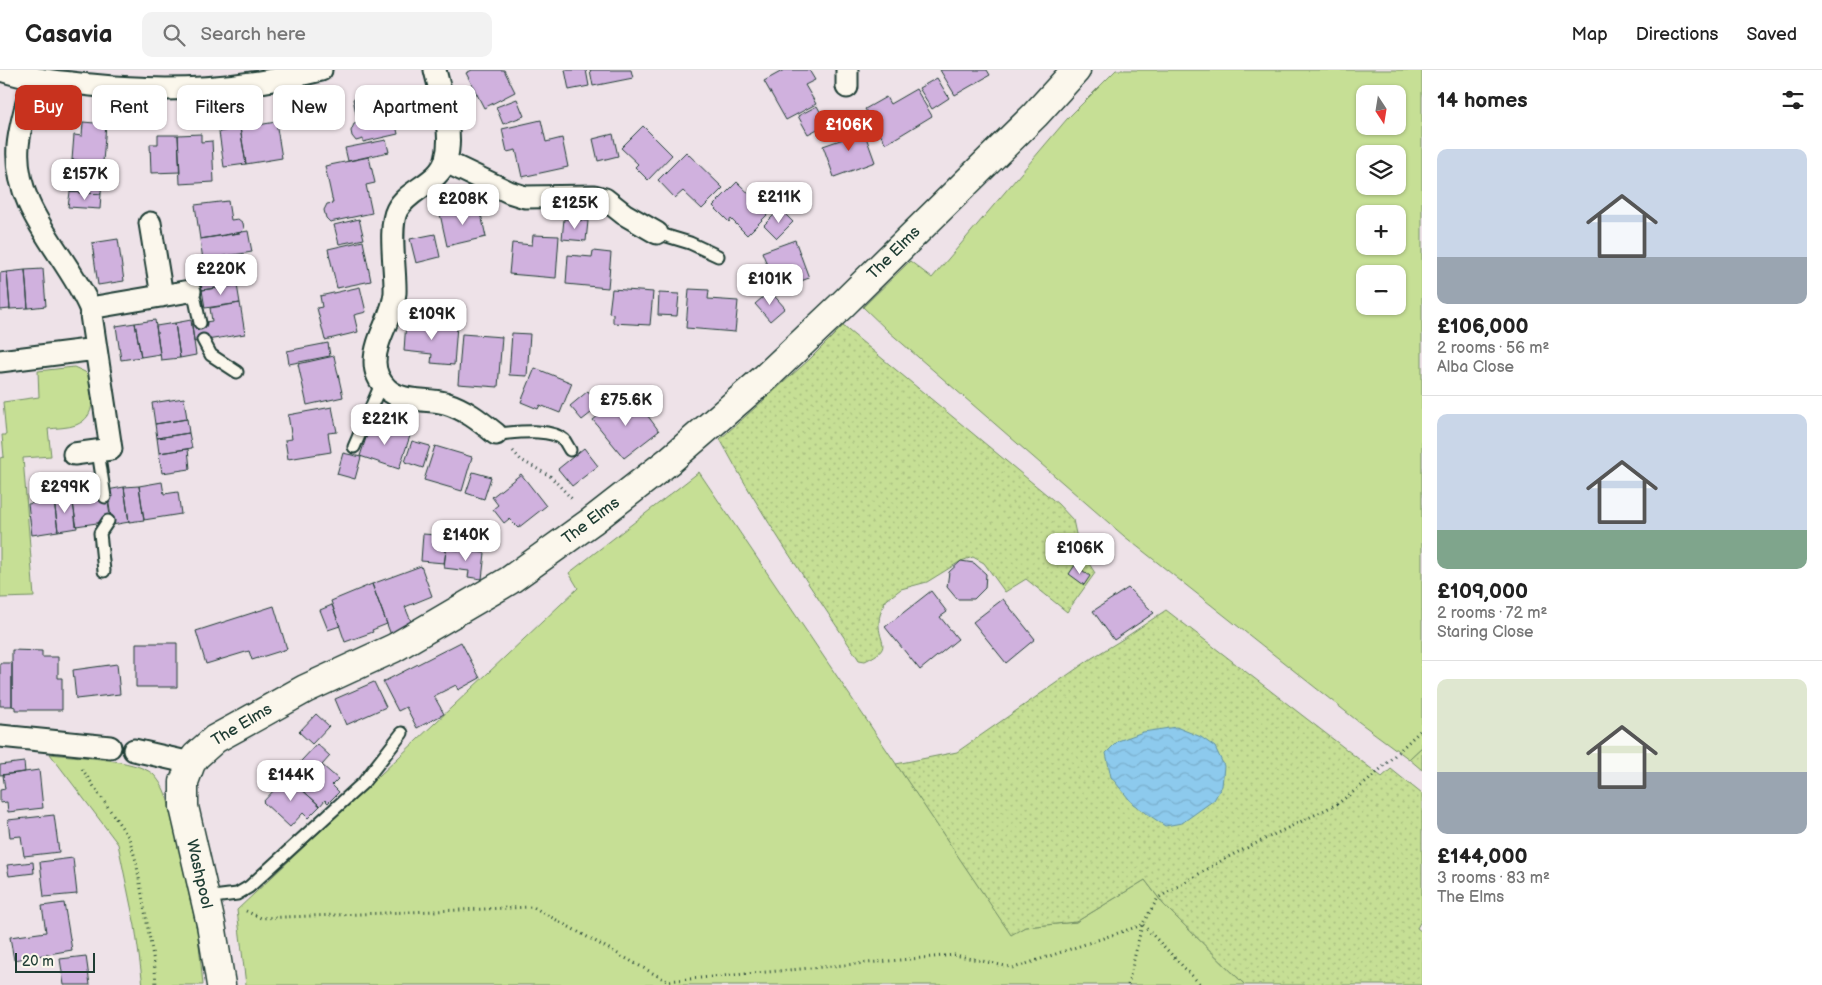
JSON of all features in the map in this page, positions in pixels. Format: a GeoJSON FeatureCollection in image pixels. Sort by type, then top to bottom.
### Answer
{"type":"FeatureCollection","features":[{"type":"Feature","properties":{"kind":"street"},"geometry":{"type":"LineString","coordinates":[[1,70],[34,78],[114,88],[160,90],[203,89],[279,80],[321,70]]}},
{"type":"Feature","properties":{"kind":"street"},"geometry":{"type":"LineString","coordinates":[[435,70],[446,114],[449,150],[446,162],[441,170],[408,197],[397,210],[393,225],[394,298],[377,350],[376,371],[386,388],[395,395],[444,403],[472,414],[496,434]]}},
{"type":"Feature","properties":{"kind":"street","name":"The Elms"},"geometry":{"type":"LineString","coordinates":[[191,763],[203,748],[236,727],[305,689],[394,648],[469,605],[510,580],[592,521],[676,455],[773,370],[841,306],[1035,115],[1076,70]]}},
{"type":"Feature","properties":{"kind":"street"},"geometry":{"type":"LineString","coordinates":[[34,78],[18,148],[22,184],[33,214],[83,293],[90,308],[111,449],[74,454]]}},
{"type":"Feature","properties":{"kind":"street"},"geometry":{"type":"LineString","coordinates":[[446,162],[509,192],[525,197],[582,195],[605,199],[624,214],[657,233]]}},
{"type":"Feature","properties":{"kind":"street"},"geometry":{"type":"LineString","coordinates":[[150,223],[162,296]]}},
{"type":"Feature","properties":{"kind":"street"},"geometry":{"type":"LineString","coordinates":[[90,308],[190,291]]}},
{"type":"Feature","properties":{"kind":"street"},"geometry":{"type":"LineString","coordinates":[[0,360],[96,349]]}},
{"type":"Feature","properties":{"kind":"street"},"geometry":{"type":"LineString","coordinates":[[0,736],[110,747]]}},
{"type":"Feature","properties":{"kind":"street"},"geometry":{"type":"LineString","coordinates":[[134,750],[191,763]]}},
{"type":"Feature","properties":{"kind":"street","name":"Washpool"},"geometry":{"type":"LineString","coordinates":[[191,763],[184,782],[184,806],[216,947],[221,985]]}},
{"type":"Feature","properties":{"kind":"lane"},"geometry":{"type":"LineString","coordinates":[[657,233],[690,243],[718,256]]}},
{"type":"Feature","properties":{"kind":"lane"},"geometry":{"type":"LineString","coordinates":[[190,291],[195,299],[200,323]]}},
{"type":"Feature","properties":{"kind":"lane"},"geometry":{"type":"LineString","coordinates":[[204,340],[211,356],[237,372]]}},
{"type":"Feature","properties":{"kind":"lane"},"geometry":{"type":"LineString","coordinates":[[354,447],[382,382]]}},
{"type":"Feature","properties":{"kind":"lane"},"geometry":{"type":"LineString","coordinates":[[496,434],[549,433],[558,436],[570,450]]}},
{"type":"Feature","properties":{"kind":"lane"},"geometry":{"type":"LineString","coordinates":[[98,451],[105,497]]}},
{"type":"Feature","properties":{"kind":"lane"},"geometry":{"type":"LineString","coordinates":[[104,571],[100,533],[108,521]]}},
{"type":"Feature","properties":{"kind":"lane"},"geometry":{"type":"LineString","coordinates":[[205,898],[237,894],[249,888],[363,783],[402,733]]}},
{"type":"Feature","properties":{"kind":"lane"},"geometry":{"type":"LineString","coordinates":[[110,747],[134,750]]}},
{"type":"Feature","properties":{"kind":"path"},"geometry":{"type":"LineString","coordinates":[[496,434],[521,460],[550,476],[592,521]]}},
{"type":"Feature","properties":{"kind":"path"},"geometry":{"type":"LineString","coordinates":[[1128,985],[1142,925],[1158,898],[1226,858],[1337,804],[1368,781],[1422,729]]}},
{"type":"Feature","properties":{"kind":"path"},"geometry":{"type":"LineString","coordinates":[[61,741],[129,838],[136,861],[155,968],[156,985]]}},
{"type":"Feature","properties":{"kind":"path"},"geometry":{"type":"LineString","coordinates":[[245,910],[260,918],[533,907],[668,981],[955,955],[1014,968],[1142,925]]}},
{"type":"Feature","properties":{"kind":"path"},"geometry":{"type":"LineString","coordinates":[[1142,925],[1201,985]]}},
{"type":"Feature","properties":{"kind":"green space"},"geometry":{"type":"Polygon","coordinates":[[[1116,70],[1422,70],[1422,747],[1409,759],[1355,719],[1124,536],[888,331],[863,307],[910,261],[932,278],[1067,119],[1116,70]]]}},
{"type":"Feature","properties":{"kind":"green space"},"geometry":{"type":"Polygon","coordinates":[[[843,326],[1058,504],[1073,520],[1079,548],[1095,573],[1067,612],[1026,579],[1005,592],[984,563],[973,557],[961,561],[927,582],[901,589],[884,602],[879,622],[882,648],[880,652],[865,661],[859,660],[769,524],[720,439],[810,359],[843,326]]]}},
{"type":"Feature","properties":{"kind":"green space"},"geometry":{"type":"Polygon","coordinates":[[[74,367],[89,376],[92,404],[88,416],[76,425],[48,429],[51,456],[23,458],[34,597],[0,598],[0,458],[4,457],[2,435],[6,435],[3,402],[39,397],[38,371],[74,367]]]}},
{"type":"Feature","properties":{"kind":"green space"},"geometry":{"type":"Polygon","coordinates":[[[699,472],[1011,934],[1025,927],[1076,922],[1145,880],[1164,905],[1245,985],[246,985],[237,910],[578,588],[569,573],[699,472]]]}},
{"type":"Feature","properties":{"kind":"green space"},"geometry":{"type":"Polygon","coordinates":[[[1166,610],[1382,777],[1391,769],[1422,794],[1422,919],[1417,928],[1422,932],[1422,985],[1245,985],[1164,905],[1145,880],[1076,922],[1025,927],[1011,935],[896,764],[957,752],[1092,658],[1166,610]]]}},
{"type":"Feature","properties":{"kind":"green space"},"geometry":{"type":"Polygon","coordinates":[[[1422,747],[1422,770],[1409,759],[1422,747]]]}},
{"type":"Feature","properties":{"kind":"green space"},"geometry":{"type":"Polygon","coordinates":[[[50,754],[133,765],[153,774],[160,783],[168,801],[198,934],[203,985],[143,985],[135,926],[118,844],[50,754]]]}},
{"type":"Feature","properties":{"kind":"water"},"geometry":{"type":"Polygon","coordinates":[[[1176,727],[1201,737],[1215,747],[1224,766],[1222,786],[1214,800],[1182,823],[1165,826],[1133,804],[1111,777],[1106,753],[1118,741],[1143,732],[1176,727]]]}},
{"type":"Feature","properties":{"kind":"building"},"geometry":{"type":"Polygon","coordinates":[[[472,70],[504,70],[515,92],[484,108],[476,92],[476,85],[472,85],[466,73],[472,70]]]}},
{"type":"Feature","properties":{"kind":"building"},"geometry":{"type":"Polygon","coordinates":[[[565,70],[586,70],[589,86],[569,90],[565,70]]]}},
{"type":"Feature","properties":{"kind":"building"},"geometry":{"type":"Polygon","coordinates":[[[590,70],[631,70],[633,78],[593,86],[590,70]]]}},
{"type":"Feature","properties":{"kind":"building"},"geometry":{"type":"Polygon","coordinates":[[[784,70],[809,70],[815,80],[805,85],[816,104],[786,120],[764,81],[784,70]]]}},
{"type":"Feature","properties":{"kind":"building"},"geometry":{"type":"Polygon","coordinates":[[[940,70],[987,70],[990,75],[955,95],[940,70]]]}},
{"type":"Feature","properties":{"kind":"building"},"geometry":{"type":"Polygon","coordinates":[[[937,78],[949,98],[932,109],[919,88],[937,78]]]}},
{"type":"Feature","properties":{"kind":"building"},"geometry":{"type":"Polygon","coordinates":[[[916,89],[932,116],[886,144],[865,109],[886,97],[890,104],[916,89]]]}},
{"type":"Feature","properties":{"kind":"building"},"geometry":{"type":"Polygon","coordinates":[[[517,99],[524,116],[503,124],[496,107],[517,99]]]}},
{"type":"Feature","properties":{"kind":"building"},"geometry":{"type":"Polygon","coordinates":[[[817,106],[827,124],[808,134],[798,116],[817,106]]]}},
{"type":"Feature","properties":{"kind":"building"},"geometry":{"type":"Polygon","coordinates":[[[541,120],[546,142],[562,138],[568,167],[522,177],[516,150],[507,152],[502,129],[541,120]]]}},
{"type":"Feature","properties":{"kind":"building"},"geometry":{"type":"Polygon","coordinates":[[[83,122],[92,123],[92,130],[106,130],[103,162],[72,160],[74,135],[82,136],[83,122]]]}},
{"type":"Feature","properties":{"kind":"building"},"geometry":{"type":"Polygon","coordinates":[[[273,122],[273,130],[277,130],[282,158],[246,164],[240,130],[263,130],[263,124],[273,122]]]}},
{"type":"Feature","properties":{"kind":"building"},"geometry":{"type":"Polygon","coordinates":[[[354,124],[355,130],[397,130],[398,134],[363,142],[363,139],[356,141],[351,131],[354,124]]]}},
{"type":"Feature","properties":{"kind":"building"},"geometry":{"type":"Polygon","coordinates":[[[643,126],[672,155],[648,180],[635,167],[638,164],[621,148],[643,126]]]}},
{"type":"Feature","properties":{"kind":"building"},"geometry":{"type":"Polygon","coordinates":[[[862,126],[875,162],[834,177],[823,146],[846,138],[843,132],[862,126]]]}},
{"type":"Feature","properties":{"kind":"building"},"geometry":{"type":"Polygon","coordinates":[[[240,130],[246,164],[224,167],[219,132],[240,130]]]}},
{"type":"Feature","properties":{"kind":"building"},"geometry":{"type":"Polygon","coordinates":[[[201,134],[201,142],[212,141],[214,182],[180,184],[178,135],[201,134]]]}},
{"type":"Feature","properties":{"kind":"building"},"geometry":{"type":"Polygon","coordinates":[[[613,134],[618,156],[598,161],[593,139],[613,134]]]}},
{"type":"Feature","properties":{"kind":"building"},"geometry":{"type":"Polygon","coordinates":[[[158,135],[178,135],[180,172],[151,173],[150,144],[158,144],[158,135]]]}},
{"type":"Feature","properties":{"kind":"building"},"geometry":{"type":"Polygon","coordinates":[[[386,140],[389,152],[348,161],[345,148],[386,140]]]}},
{"type":"Feature","properties":{"kind":"building"},"geometry":{"type":"Polygon","coordinates":[[[686,152],[723,188],[702,209],[683,191],[675,198],[658,180],[686,152]]]}},
{"type":"Feature","properties":{"kind":"building"},"geometry":{"type":"Polygon","coordinates":[[[369,157],[375,183],[366,185],[372,213],[330,222],[326,218],[324,210],[327,204],[333,203],[325,166],[369,157]]]}},
{"type":"Feature","properties":{"kind":"building"},"geometry":{"type":"Polygon","coordinates":[[[72,160],[103,162],[102,177],[71,175],[72,160]]]}},
{"type":"Feature","properties":{"kind":"building"},"geometry":{"type":"Polygon","coordinates":[[[71,175],[102,177],[101,194],[70,192],[71,175]]]}},
{"type":"Feature","properties":{"kind":"building"},"geometry":{"type":"Polygon","coordinates":[[[737,182],[769,213],[747,235],[731,219],[729,222],[713,206],[737,182]]]}},
{"type":"Feature","properties":{"kind":"building"},"geometry":{"type":"Polygon","coordinates":[[[70,192],[101,194],[100,209],[68,207],[70,192]]]}},
{"type":"Feature","properties":{"kind":"building"},"geometry":{"type":"Polygon","coordinates":[[[228,201],[231,220],[238,219],[243,223],[244,229],[240,233],[200,239],[195,205],[228,201]]]}},
{"type":"Feature","properties":{"kind":"building"},"geometry":{"type":"Polygon","coordinates":[[[479,205],[486,237],[447,246],[440,214],[479,205]]]}},
{"type":"Feature","properties":{"kind":"building"},"geometry":{"type":"Polygon","coordinates":[[[780,209],[793,222],[777,238],[764,225],[780,209]]]}},
{"type":"Feature","properties":{"kind":"building"},"geometry":{"type":"Polygon","coordinates":[[[359,219],[364,239],[339,244],[334,225],[359,219]]]}},
{"type":"Feature","properties":{"kind":"building"},"geometry":{"type":"Polygon","coordinates":[[[564,219],[588,221],[586,241],[562,239],[564,219]]]}},
{"type":"Feature","properties":{"kind":"building"},"geometry":{"type":"Polygon","coordinates":[[[248,231],[252,252],[203,260],[200,239],[248,231]]]}},
{"type":"Feature","properties":{"kind":"building"},"geometry":{"type":"Polygon","coordinates":[[[435,234],[440,257],[416,263],[410,239],[435,234]]]}},
{"type":"Feature","properties":{"kind":"building"},"geometry":{"type":"Polygon","coordinates":[[[533,235],[559,236],[556,278],[509,274],[512,243],[532,245],[533,235]]]}},
{"type":"Feature","properties":{"kind":"building"},"geometry":{"type":"Polygon","coordinates":[[[118,239],[124,281],[98,285],[92,243],[118,239]]]}},
{"type":"Feature","properties":{"kind":"building"},"geometry":{"type":"Polygon","coordinates":[[[795,240],[809,278],[777,290],[762,252],[795,240]]]}},
{"type":"Feature","properties":{"kind":"building"},"geometry":{"type":"Polygon","coordinates":[[[363,241],[371,281],[337,288],[328,249],[363,241]]]}},
{"type":"Feature","properties":{"kind":"building"},"geometry":{"type":"Polygon","coordinates":[[[593,251],[611,253],[608,288],[566,284],[568,255],[592,257],[593,251]]]}},
{"type":"Feature","properties":{"kind":"building"},"geometry":{"type":"Polygon","coordinates":[[[232,255],[234,269],[200,275],[198,260],[232,255]]]}},
{"type":"Feature","properties":{"kind":"building"},"geometry":{"type":"Polygon","coordinates":[[[248,267],[251,283],[202,290],[200,275],[248,267]]]}},
{"type":"Feature","properties":{"kind":"building"},"geometry":{"type":"Polygon","coordinates":[[[43,269],[46,306],[28,308],[25,270],[43,269]]]}},
{"type":"Feature","properties":{"kind":"building"},"geometry":{"type":"Polygon","coordinates":[[[25,270],[28,308],[10,309],[7,272],[25,270]]]}},
{"type":"Feature","properties":{"kind":"building"},"geometry":{"type":"Polygon","coordinates":[[[7,272],[10,309],[0,310],[0,273],[7,272]]]}},
{"type":"Feature","properties":{"kind":"building"},"geometry":{"type":"Polygon","coordinates":[[[237,285],[240,303],[205,308],[202,290],[237,285]]]}},
{"type":"Feature","properties":{"kind":"building"},"geometry":{"type":"Polygon","coordinates":[[[360,287],[366,312],[354,315],[358,332],[325,340],[317,308],[322,307],[320,296],[360,287]]]}},
{"type":"Feature","properties":{"kind":"building"},"geometry":{"type":"Polygon","coordinates":[[[612,289],[653,292],[650,325],[613,323],[613,314],[609,313],[612,289]]]}},
{"type":"Feature","properties":{"kind":"building"},"geometry":{"type":"Polygon","coordinates":[[[689,289],[709,290],[708,299],[738,301],[735,332],[686,328],[689,289]]]}},
{"type":"Feature","properties":{"kind":"building"},"geometry":{"type":"Polygon","coordinates":[[[770,291],[785,308],[770,321],[755,304],[770,291]]]}},
{"type":"Feature","properties":{"kind":"building"},"geometry":{"type":"Polygon","coordinates":[[[659,293],[679,294],[677,316],[658,315],[659,293]]]}},
{"type":"Feature","properties":{"kind":"building"},"geometry":{"type":"Polygon","coordinates":[[[240,303],[245,334],[194,342],[192,324],[212,321],[210,308],[240,303]]]}},
{"type":"Feature","properties":{"kind":"building"},"geometry":{"type":"Polygon","coordinates":[[[155,320],[160,354],[141,357],[135,323],[155,320]]]}},
{"type":"Feature","properties":{"kind":"building"},"geometry":{"type":"Polygon","coordinates":[[[191,320],[196,355],[180,358],[175,323],[191,320]]]}},
{"type":"Feature","properties":{"kind":"building"},"geometry":{"type":"Polygon","coordinates":[[[406,321],[457,325],[454,365],[431,363],[432,354],[404,351],[406,321]]]}},
{"type":"Feature","properties":{"kind":"building"},"geometry":{"type":"Polygon","coordinates":[[[135,323],[141,357],[121,360],[116,326],[135,323]]]}},
{"type":"Feature","properties":{"kind":"building"},"geometry":{"type":"Polygon","coordinates":[[[175,323],[180,358],[161,360],[156,326],[175,323]]]}},
{"type":"Feature","properties":{"kind":"building"},"geometry":{"type":"Polygon","coordinates":[[[512,333],[530,334],[527,376],[509,375],[512,333]]]}},
{"type":"Feature","properties":{"kind":"building"},"geometry":{"type":"Polygon","coordinates":[[[462,334],[502,337],[498,387],[458,384],[462,334]]]}},
{"type":"Feature","properties":{"kind":"building"},"geometry":{"type":"Polygon","coordinates":[[[328,343],[330,356],[289,364],[287,351],[328,343]]]}},
{"type":"Feature","properties":{"kind":"building"},"geometry":{"type":"Polygon","coordinates":[[[334,356],[343,397],[307,405],[298,364],[334,356]]]}},
{"type":"Feature","properties":{"kind":"building"},"geometry":{"type":"Polygon","coordinates":[[[535,368],[572,383],[560,413],[540,405],[538,409],[521,402],[535,368]]]}},
{"type":"Feature","properties":{"kind":"building"},"geometry":{"type":"Polygon","coordinates":[[[588,391],[600,406],[582,420],[570,406],[588,391]]]}},
{"type":"Feature","properties":{"kind":"building"},"geometry":{"type":"Polygon","coordinates":[[[184,398],[187,419],[155,424],[152,403],[184,398]]]}},
{"type":"Feature","properties":{"kind":"building"},"geometry":{"type":"Polygon","coordinates":[[[619,399],[629,412],[639,404],[659,431],[624,458],[593,420],[619,399]]]}},
{"type":"Feature","properties":{"kind":"building"},"geometry":{"type":"Polygon","coordinates":[[[332,407],[337,432],[328,433],[331,452],[288,459],[285,440],[292,439],[288,415],[332,407]]]}},
{"type":"Feature","properties":{"kind":"building"},"geometry":{"type":"Polygon","coordinates":[[[187,419],[189,433],[157,438],[155,424],[187,419]]]}},
{"type":"Feature","properties":{"kind":"building"},"geometry":{"type":"Polygon","coordinates":[[[371,423],[410,436],[399,469],[360,456],[371,423]]]}},
{"type":"Feature","properties":{"kind":"building"},"geometry":{"type":"Polygon","coordinates":[[[189,433],[192,448],[159,453],[157,438],[189,433]]]}},
{"type":"Feature","properties":{"kind":"building"},"geometry":{"type":"Polygon","coordinates":[[[412,441],[430,446],[423,468],[405,462],[412,441]]]}},
{"type":"Feature","properties":{"kind":"building"},"geometry":{"type":"Polygon","coordinates":[[[435,446],[472,457],[462,491],[424,480],[435,446]]]}},
{"type":"Feature","properties":{"kind":"building"},"geometry":{"type":"Polygon","coordinates":[[[584,448],[598,466],[572,486],[558,469],[584,448]]]}},
{"type":"Feature","properties":{"kind":"building"},"geometry":{"type":"Polygon","coordinates":[[[188,449],[190,469],[162,473],[159,453],[188,449]]]}},
{"type":"Feature","properties":{"kind":"building"},"geometry":{"type":"Polygon","coordinates":[[[343,453],[361,457],[355,479],[337,474],[343,453]]]}},
{"type":"Feature","properties":{"kind":"building"},"geometry":{"type":"Polygon","coordinates":[[[473,472],[491,477],[484,499],[466,493],[473,472]]]}},
{"type":"Feature","properties":{"kind":"building"},"geometry":{"type":"Polygon","coordinates":[[[521,474],[546,506],[518,528],[509,519],[504,523],[493,509],[498,505],[492,497],[521,474]]]}},
{"type":"Feature","properties":{"kind":"building"},"geometry":{"type":"Polygon","coordinates":[[[162,482],[164,494],[178,492],[181,514],[144,520],[139,486],[162,482]]]}},
{"type":"Feature","properties":{"kind":"building"},"geometry":{"type":"Polygon","coordinates":[[[139,486],[144,520],[129,522],[124,487],[139,486]]]}},
{"type":"Feature","properties":{"kind":"building"},"geometry":{"type":"Polygon","coordinates":[[[124,487],[129,522],[112,525],[107,490],[124,487]]]}},
{"type":"Feature","properties":{"kind":"building"},"geometry":{"type":"Polygon","coordinates":[[[72,497],[77,528],[58,531],[54,500],[72,497]]]}},
{"type":"Feature","properties":{"kind":"building"},"geometry":{"type":"Polygon","coordinates":[[[107,497],[111,521],[76,526],[73,502],[107,497]]]}},
{"type":"Feature","properties":{"kind":"building"},"geometry":{"type":"Polygon","coordinates":[[[54,500],[58,531],[32,535],[28,504],[54,500]]]}},
{"type":"Feature","properties":{"kind":"building"},"geometry":{"type":"Polygon","coordinates":[[[423,534],[449,536],[444,563],[421,561],[423,534]]]}},
{"type":"Feature","properties":{"kind":"building"},"geometry":{"type":"Polygon","coordinates":[[[446,549],[485,553],[482,579],[468,577],[469,571],[444,568],[446,549]]]}},
{"type":"Feature","properties":{"kind":"building"},"geometry":{"type":"Polygon","coordinates":[[[961,561],[974,563],[986,574],[985,588],[974,599],[957,599],[947,587],[949,572],[961,561]]]}},
{"type":"Feature","properties":{"kind":"building"},"geometry":{"type":"Polygon","coordinates":[[[1075,565],[1090,576],[1084,585],[1069,574],[1075,565]]]}},
{"type":"Feature","properties":{"kind":"building"},"geometry":{"type":"Polygon","coordinates":[[[421,566],[432,596],[405,607],[413,626],[391,635],[372,584],[421,566]]]}},
{"type":"Feature","properties":{"kind":"building"},"geometry":{"type":"Polygon","coordinates":[[[372,584],[387,624],[372,630],[373,632],[345,642],[331,601],[372,584]]]}},
{"type":"Feature","properties":{"kind":"building"},"geometry":{"type":"Polygon","coordinates":[[[1128,588],[1154,613],[1114,640],[1093,611],[1128,588]]]}},
{"type":"Feature","properties":{"kind":"building"},"geometry":{"type":"Polygon","coordinates":[[[931,591],[947,612],[940,617],[958,639],[920,670],[885,627],[931,591]]]}},
{"type":"Feature","properties":{"kind":"building"},"geometry":{"type":"Polygon","coordinates":[[[1003,599],[1035,639],[1006,663],[973,622],[1003,599]]]}},
{"type":"Feature","properties":{"kind":"building"},"geometry":{"type":"Polygon","coordinates":[[[332,605],[340,626],[328,630],[320,610],[332,605]]]}},
{"type":"Feature","properties":{"kind":"building"},"geometry":{"type":"Polygon","coordinates":[[[274,606],[287,649],[252,660],[249,651],[206,664],[196,631],[274,606]]]}},
{"type":"Feature","properties":{"kind":"building"},"geometry":{"type":"Polygon","coordinates":[[[461,642],[480,678],[458,690],[456,685],[434,696],[444,714],[417,728],[406,707],[398,711],[383,682],[461,642]]]}},
{"type":"Feature","properties":{"kind":"building"},"geometry":{"type":"Polygon","coordinates":[[[136,643],[177,643],[177,687],[136,687],[136,643]]]}},
{"type":"Feature","properties":{"kind":"building"},"geometry":{"type":"Polygon","coordinates":[[[12,650],[42,651],[42,657],[58,657],[58,678],[62,678],[62,710],[15,710],[15,707],[12,706],[12,650]]]}},
{"type":"Feature","properties":{"kind":"building"},"geometry":{"type":"Polygon","coordinates":[[[0,663],[12,663],[12,706],[0,706],[0,663]]]}},
{"type":"Feature","properties":{"kind":"building"},"geometry":{"type":"Polygon","coordinates":[[[117,664],[120,694],[76,699],[73,670],[117,664]]]}},
{"type":"Feature","properties":{"kind":"building"},"geometry":{"type":"Polygon","coordinates":[[[374,682],[386,707],[346,725],[335,699],[374,682]]]}},
{"type":"Feature","properties":{"kind":"building"},"geometry":{"type":"Polygon","coordinates":[[[316,714],[329,726],[312,744],[299,732],[316,714]]]}},
{"type":"Feature","properties":{"kind":"building"},"geometry":{"type":"Polygon","coordinates":[[[317,744],[330,756],[322,765],[338,779],[332,785],[339,792],[328,803],[325,800],[320,806],[287,776],[317,744]]]}},
{"type":"Feature","properties":{"kind":"building"},"geometry":{"type":"Polygon","coordinates":[[[24,762],[25,772],[0,775],[0,765],[24,762]]]}},
{"type":"Feature","properties":{"kind":"building"},"geometry":{"type":"Polygon","coordinates":[[[39,770],[43,808],[8,812],[7,802],[0,803],[0,790],[5,789],[3,775],[39,770]]]}},
{"type":"Feature","properties":{"kind":"building"},"geometry":{"type":"Polygon","coordinates":[[[287,776],[320,806],[308,818],[303,813],[290,827],[263,802],[287,776]]]}},
{"type":"Feature","properties":{"kind":"building"},"geometry":{"type":"Polygon","coordinates":[[[54,815],[59,852],[24,856],[21,836],[10,837],[8,820],[54,815]]]}},
{"type":"Feature","properties":{"kind":"building"},"geometry":{"type":"Polygon","coordinates":[[[73,858],[77,894],[44,897],[40,862],[73,858]]]}},
{"type":"Feature","properties":{"kind":"building"},"geometry":{"type":"Polygon","coordinates":[[[33,862],[34,873],[9,876],[7,865],[33,862]]]}},
{"type":"Feature","properties":{"kind":"building"},"geometry":{"type":"Polygon","coordinates":[[[64,903],[72,950],[14,960],[10,937],[46,932],[42,906],[64,903]]]}},
{"type":"Feature","properties":{"kind":"building"},"geometry":{"type":"Polygon","coordinates":[[[86,956],[90,985],[64,985],[60,959],[86,956]]]}}]}
